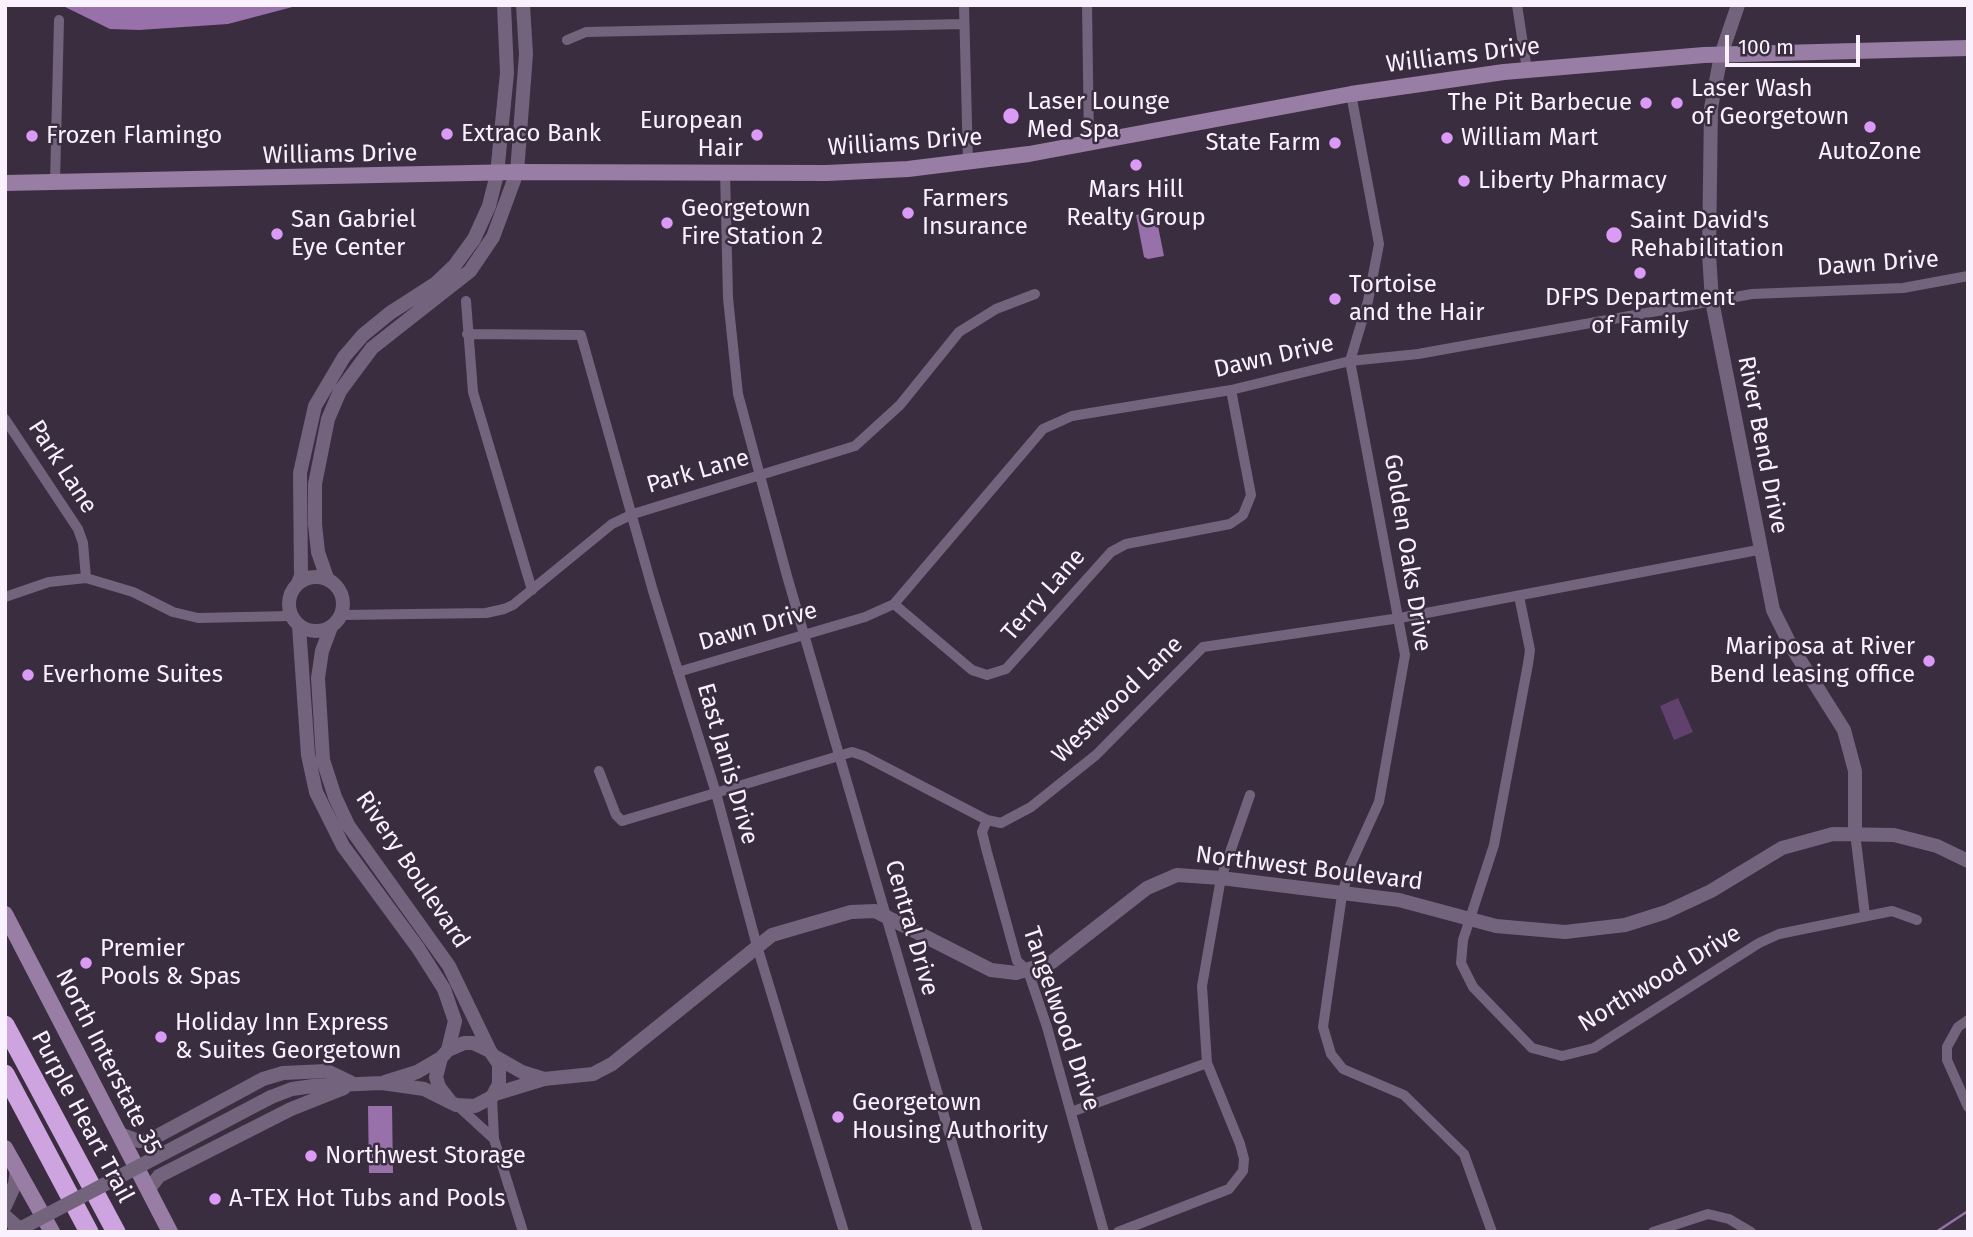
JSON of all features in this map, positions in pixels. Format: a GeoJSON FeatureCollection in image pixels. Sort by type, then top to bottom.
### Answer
{"type":"FeatureCollection","features":[{"type":"Feature","properties":{"kind":"highway","name":"Purple Heart Trail"},"geometry":{"type":"LineString","coordinates":[[5,1025],[116,1232]]}},
{"type":"Feature","properties":{"kind":"highway","name":"Purple Heart Trail"},"geometry":{"type":"LineString","coordinates":[[5,1074],[89,1232]]}},
{"type":"Feature","properties":{"kind":"main road","name":"Williams Drive"},"geometry":{"type":"LineString","coordinates":[[5,183],[517,172],[827,173],[968,163],[1351,94],[1527,70],[1721,55],[1968,48]]}},
{"type":"Feature","properties":{"kind":"main road","name":"North Interstate 35"},"geometry":{"type":"LineString","coordinates":[[5,914],[170,1232]]}},
{"type":"Feature","properties":{"kind":"main road"},"geometry":{"type":"LineString","coordinates":[[5,1148],[52,1232]]}},
{"type":"Feature","properties":{"kind":"street"},"geometry":{"type":"LineString","coordinates":[[295,621],[290,596],[301,576],[300,473],[315,406],[344,357],[363,335],[390,313],[435,284],[455,265],[481,226],[497,174],[507,73],[504,5]]}},
{"type":"Feature","properties":{"kind":"street"},"geometry":{"type":"LineString","coordinates":[[5,597],[49,582],[86,578],[133,592],[173,612],[198,618],[295,621],[312,631],[336,621],[341,593],[327,578],[318,552],[316,484],[322,439],[340,391],[372,348],[470,271],[493,237],[517,172],[526,54],[523,5]]}},
{"type":"Feature","properties":{"kind":"street"},"geometry":{"type":"LineString","coordinates":[[964,5],[968,163]]}},
{"type":"Feature","properties":{"kind":"street"},"geometry":{"type":"LineString","coordinates":[[1087,5],[1089,142]]}},
{"type":"Feature","properties":{"kind":"street"},"geometry":{"type":"LineString","coordinates":[[1517,5],[1527,70]]}},
{"type":"Feature","properties":{"kind":"street","name":"River Bend Drive"},"geometry":{"type":"LineString","coordinates":[[1738,5],[1721,55],[1711,108],[1709,161],[1712,301],[1759,550],[1773,610],[1791,646],[1844,730],[1855,771],[1856,833]]}},
{"type":"Feature","properties":{"kind":"street"},"geometry":{"type":"LineString","coordinates":[[55,182],[59,20]]}},
{"type":"Feature","properties":{"kind":"street"},"geometry":{"type":"LineString","coordinates":[[566,40],[586,32],[964,24]]}},
{"type":"Feature","properties":{"kind":"street","name":"Golden Oaks Drive"},"geometry":{"type":"LineString","coordinates":[[1351,94],[1379,244],[1369,298],[1350,361],[1405,655],[1379,802],[1350,866],[1342,895],[1323,1017],[1324,1036],[1331,1054],[1352,1074],[1390,1087],[1404,1095],[1448,1135],[1469,1162],[1492,1232]]}},
{"type":"Feature","properties":{"kind":"street","name":"Central Drive"},"geometry":{"type":"LineString","coordinates":[[725,171],[731,340],[738,394],[759,476],[978,1232]]}},
{"type":"Feature","properties":{"kind":"street","name":"Dawn Drive"},"geometry":{"type":"LineString","coordinates":[[678,672],[865,617],[894,604],[1051,423],[1072,416],[1231,390],[1350,361],[1406,356],[1712,301],[1793,291],[1903,288],[1968,276]]}},
{"type":"Feature","properties":{"kind":"street","name":"Park Lane"},"geometry":{"type":"LineString","coordinates":[[336,621],[486,613],[513,605],[612,524],[633,514],[855,446],[900,405],[959,332],[996,309],[1035,294]]}},
{"type":"Feature","properties":{"kind":"street"},"geometry":{"type":"LineString","coordinates":[[467,301],[472,392],[532,590]]}},
{"type":"Feature","properties":{"kind":"street","name":"East Janis Drive"},"geometry":{"type":"LineString","coordinates":[[467,334],[581,335],[678,672],[716,793],[757,946],[844,1232]]}},
{"type":"Feature","properties":{"kind":"street","name":"Terry Lane"},"geometry":{"type":"LineString","coordinates":[[894,604],[972,670],[987,676],[1006,669],[1111,552],[1126,544],[1230,524],[1243,515],[1251,495],[1231,390]]}},
{"type":"Feature","properties":{"kind":"street","name":"Park Lane"},"geometry":{"type":"LineString","coordinates":[[5,419],[78,529],[83,543],[86,578]]}},
{"type":"Feature","properties":{"kind":"street","name":"Westwood Lane"},"geometry":{"type":"LineString","coordinates":[[986,820],[1001,823],[1011,819],[1066,780],[1122,732],[1190,657],[1203,648],[1399,618],[1759,550]]}},
{"type":"Feature","properties":{"kind":"street"},"geometry":{"type":"LineString","coordinates":[[298,583],[313,577],[327,578]]}},
{"type":"Feature","properties":{"kind":"street","name":"Northwood Drive"},"geometry":{"type":"LineString","coordinates":[[1519,596],[1530,650],[1528,664],[1494,845],[1461,947],[1466,978],[1532,1048],[1562,1056],[1594,1048],[1773,937],[1892,911],[1917,920]]}},
{"type":"Feature","properties":{"kind":"street","name":"Rivery Boulevard"},"geometry":{"type":"LineString","coordinates":[[295,621],[323,809],[358,864],[435,972],[452,1010],[455,1031],[444,1054]]}},
{"type":"Feature","properties":{"kind":"street","name":"Rivery Boulevard"},"geometry":{"type":"LineString","coordinates":[[336,621],[322,651],[318,678],[316,762],[348,825],[449,965],[492,1053]]}},
{"type":"Feature","properties":{"kind":"street"},"geometry":{"type":"LineString","coordinates":[[599,771],[616,815],[622,821],[852,752],[864,755],[986,820]]}},
{"type":"Feature","properties":{"kind":"street"},"geometry":{"type":"LineString","coordinates":[[1118,1232],[1229,1188],[1243,1171],[1244,1158],[1240,1144],[1208,1063],[1202,986],[1221,878],[1250,795]]}},
{"type":"Feature","properties":{"kind":"street","name":"Tangelwood Drive"},"geometry":{"type":"LineString","coordinates":[[986,820],[982,832],[1017,961],[1028,971],[1104,1232]]}},
{"type":"Feature","properties":{"kind":"street"},"geometry":{"type":"LineString","coordinates":[[1856,833],[1865,915]]}},
{"type":"Feature","properties":{"kind":"street","name":"Northwest Boulevard"},"geometry":{"type":"LineString","coordinates":[[494,1095],[544,1079],[585,1076],[612,1064],[757,946],[782,931],[851,912],[875,911],[991,970],[1028,971],[1052,962],[1157,883],[1177,875],[1399,900],[1470,920],[1547,932],[1625,925],[1689,902],[1782,848],[1812,838],[1856,833],[1894,835],[1917,840],[1968,861]]}},
{"type":"Feature","properties":{"kind":"street"},"geometry":{"type":"LineString","coordinates":[[358,864],[370,854]]}},
{"type":"Feature","properties":{"kind":"street"},"geometry":{"type":"LineString","coordinates":[[418,948],[431,938]]}},
{"type":"Feature","properties":{"kind":"street"},"geometry":{"type":"LineString","coordinates":[[1968,1020],[1958,1027],[1947,1047],[1947,1060],[1968,1107]]}},
{"type":"Feature","properties":{"kind":"street"},"geometry":{"type":"LineString","coordinates":[[382,1083],[417,1072],[464,1043],[482,1046],[492,1053],[501,1074],[494,1095],[494,1139],[523,1232]]}},
{"type":"Feature","properties":{"kind":"street","name":"Northwest Boulevard"},"geometry":{"type":"LineString","coordinates":[[492,1053],[520,1071],[544,1079]]}},
{"type":"Feature","properties":{"kind":"street"},"geometry":{"type":"LineString","coordinates":[[444,1054],[436,1077],[439,1087],[494,1139]]}},
{"type":"Feature","properties":{"kind":"street"},"geometry":{"type":"LineString","coordinates":[[1071,1112],[1208,1063]]}},
{"type":"Feature","properties":{"kind":"street"},"geometry":{"type":"LineString","coordinates":[[120,1134],[139,1141],[150,1140],[264,1079],[283,1073],[327,1071],[355,1084]]}},
{"type":"Feature","properties":{"kind":"street"},"geometry":{"type":"LineString","coordinates":[[14,1232],[292,1088],[382,1083],[424,1089],[453,1103],[475,1107],[494,1095]]}},
{"type":"Feature","properties":{"kind":"street"},"geometry":{"type":"LineString","coordinates":[[149,1189],[165,1173],[290,1109],[355,1084]]}},
{"type":"Feature","properties":{"kind":"street"},"geometry":{"type":"LineString","coordinates":[[150,1140],[146,1147],[149,1156],[155,1167],[165,1173]]}},
{"type":"Feature","properties":{"kind":"street"},"geometry":{"type":"LineString","coordinates":[[5,1206],[15,1184],[17,1169]]}},
{"type":"Feature","properties":{"kind":"street"},"geometry":{"type":"LineString","coordinates":[[1653,1232],[1708,1214],[1729,1219],[1751,1232]]}},
{"type":"Feature","properties":{"kind":"street"},"geometry":{"type":"LineString","coordinates":[[5,1216],[23,1232]]}},
{"type":"Feature","properties":{"kind":"shaded area"},"geometry":{"type":"Polygon","coordinates":[[[61,5],[300,5],[228,24],[139,30],[110,29],[61,5]]]}},
{"type":"Feature","properties":{"kind":"shaded area"},"geometry":{"type":"Polygon","coordinates":[[[1155,211],[1164,256],[1148,259],[1144,257],[1136,215],[1155,211]]]}},
{"type":"Feature","properties":{"kind":"shaded area"},"geometry":{"type":"Polygon","coordinates":[[[1678,698],[1693,732],[1674,740],[1660,706],[1678,698]]]}},
{"type":"Feature","properties":{"kind":"shaded area"},"geometry":{"type":"Polygon","coordinates":[[[368,1106],[392,1106],[393,1173],[369,1173],[368,1106]]]}},
{"type":"Feature","properties":{"kind":"waterway"},"geometry":{"type":"LineString","coordinates":[[1936,1232],[1968,1211]]}},
{"type":"Feature","properties":{"kind":"place","name":"The Pit Barbecue"},"geometry":{"type":"Point","coordinates":[1646,103]}},
{"type":"Feature","properties":{"kind":"place","name":"Laser Wash of Georgetown"},"geometry":{"type":"Point","coordinates":[1677,103]}},
{"type":"Feature","properties":{"kind":"place","name":"Laser Lounge Med Spa"},"geometry":{"type":"Point","coordinates":[1011,116]}},
{"type":"Feature","properties":{"kind":"place","name":"AutoZone"},"geometry":{"type":"Point","coordinates":[1870,127]}},
{"type":"Feature","properties":{"kind":"place","name":"Extraco Bank"},"geometry":{"type":"Point","coordinates":[447,134]}},
{"type":"Feature","properties":{"kind":"place","name":"European Hair"},"geometry":{"type":"Point","coordinates":[757,135]}},
{"type":"Feature","properties":{"kind":"place","name":"Frozen Flamingo"},"geometry":{"type":"Point","coordinates":[32,136]}},
{"type":"Feature","properties":{"kind":"place","name":"William Mart"},"geometry":{"type":"Point","coordinates":[1447,138]}},
{"type":"Feature","properties":{"kind":"place","name":"State Farm"},"geometry":{"type":"Point","coordinates":[1335,143]}},
{"type":"Feature","properties":{"kind":"place","name":"Mars Hill Realty Group"},"geometry":{"type":"Point","coordinates":[1136,165]}},
{"type":"Feature","properties":{"kind":"place","name":"Liberty Pharmacy"},"geometry":{"type":"Point","coordinates":[1464,181]}},
{"type":"Feature","properties":{"kind":"place","name":"Farmers Insurance"},"geometry":{"type":"Point","coordinates":[908,213]}},
{"type":"Feature","properties":{"kind":"place","name":"Georgetown Fire Station 2"},"geometry":{"type":"Point","coordinates":[667,223]}},
{"type":"Feature","properties":{"kind":"place","name":"San Gabriel Eye Center"},"geometry":{"type":"Point","coordinates":[277,234]}},
{"type":"Feature","properties":{"kind":"place","name":"Saint David's Rehabilitation"},"geometry":{"type":"Point","coordinates":[1614,235]}},
{"type":"Feature","properties":{"kind":"place","name":"DFPS Department of Family"},"geometry":{"type":"Point","coordinates":[1640,273]}},
{"type":"Feature","properties":{"kind":"place","name":"Tortoise and the Hair"},"geometry":{"type":"Point","coordinates":[1335,299]}},
{"type":"Feature","properties":{"kind":"place","name":"Mariposa at River Bend leasing office"},"geometry":{"type":"Point","coordinates":[1929,661]}},
{"type":"Feature","properties":{"kind":"place","name":"Everhome Suites"},"geometry":{"type":"Point","coordinates":[28,675]}},
{"type":"Feature","properties":{"kind":"place","name":"Premier Pools & Spas"},"geometry":{"type":"Point","coordinates":[86,963]}},
{"type":"Feature","properties":{"kind":"place","name":"Holiday Inn Express & Suites Georgetown"},"geometry":{"type":"Point","coordinates":[161,1037]}},
{"type":"Feature","properties":{"kind":"place","name":"Georgetown Housing Authority"},"geometry":{"type":"Point","coordinates":[838,1117]}},
{"type":"Feature","properties":{"kind":"place","name":"Northwest Storage"},"geometry":{"type":"Point","coordinates":[311,1156]}},
{"type":"Feature","properties":{"kind":"place","name":"A-TEX Hot Tubs and Pools"},"geometry":{"type":"Point","coordinates":[215,1199]}}]}
